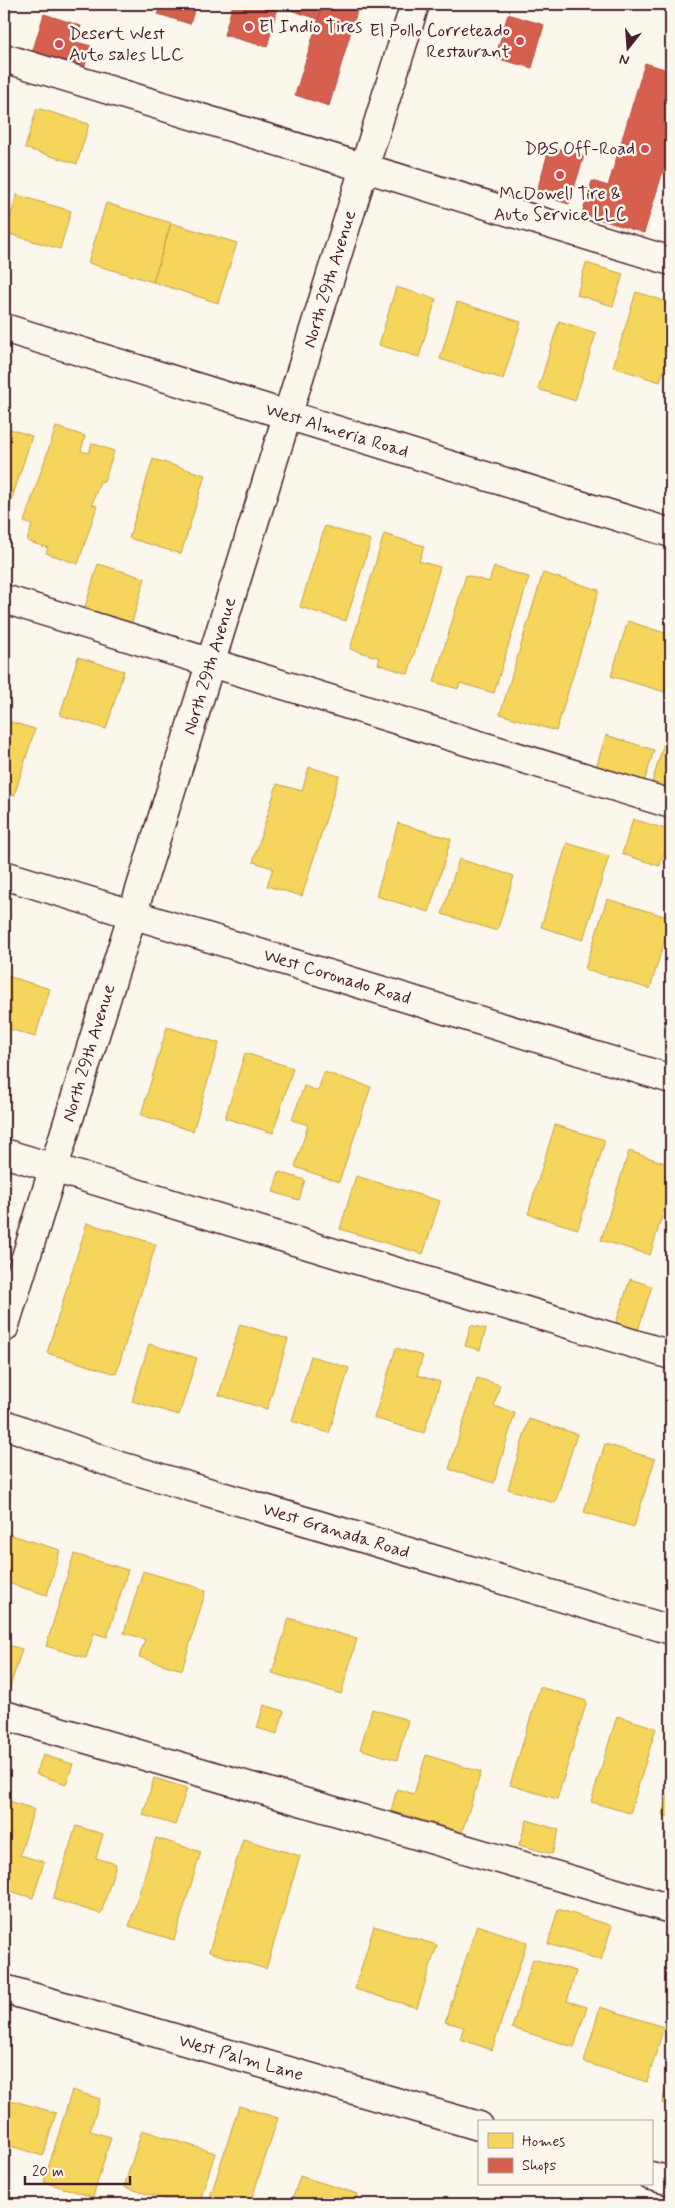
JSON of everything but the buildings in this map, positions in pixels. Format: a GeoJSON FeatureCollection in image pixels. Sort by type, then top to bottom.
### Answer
{"type":"FeatureCollection","features":[{"type":"Feature","properties":{"kind":"street","name":"North 29th Avenue"},"geometry":{"type":"LineString","coordinates":[[4,1328],[415,4]]}},
{"type":"Feature","properties":{"kind":"street"},"geometry":{"type":"LineString","coordinates":[[4,58],[671,262]]}},
{"type":"Feature","properties":{"kind":"street","name":"West Almeria Road"},"geometry":{"type":"LineString","coordinates":[[4,328],[671,533]]}},
{"type":"Feature","properties":{"kind":"street"},"geometry":{"type":"LineString","coordinates":[[4,599],[671,804]]}},
{"type":"Feature","properties":{"kind":"street","name":"West Coronado Road"},"geometry":{"type":"LineString","coordinates":[[4,875],[671,1079]]}},
{"type":"Feature","properties":{"kind":"street"},"geometry":{"type":"LineString","coordinates":[[4,1153],[671,1355]]}},
{"type":"Feature","properties":{"kind":"street","name":"West Granada Road"},"geometry":{"type":"LineString","coordinates":[[4,1424],[117,1465],[671,1630]]}},
{"type":"Feature","properties":{"kind":"street"},"geometry":{"type":"LineString","coordinates":[[4,1715],[671,1909]]}},
{"type":"Feature","properties":{"kind":"street","name":"West Palm Lane"},"geometry":{"type":"LineString","coordinates":[[4,1989],[478,2126]]}},
{"type":"Feature","properties":{"kind":"street"},"geometry":{"type":"LineString","coordinates":[[652,2176],[671,2182]]}},
{"type":"Feature","properties":{"kind":"place","name":"El Indio Tires"},"geometry":{"type":"Point","coordinates":[249,27]}},
{"type":"Feature","properties":{"kind":"place","name":"El Pollo Correteado Restaurant"},"geometry":{"type":"Point","coordinates":[520,41]}},
{"type":"Feature","properties":{"kind":"place","name":"Desert West Auto sales LLC"},"geometry":{"type":"Point","coordinates":[59,44]}},
{"type":"Feature","properties":{"kind":"place","name":"DBS Off-Road"},"geometry":{"type":"Point","coordinates":[645,149]}},
{"type":"Feature","properties":{"kind":"place","name":"McDowell Tire & Auto Service LLC"},"geometry":{"type":"Point","coordinates":[560,175]}}]}
